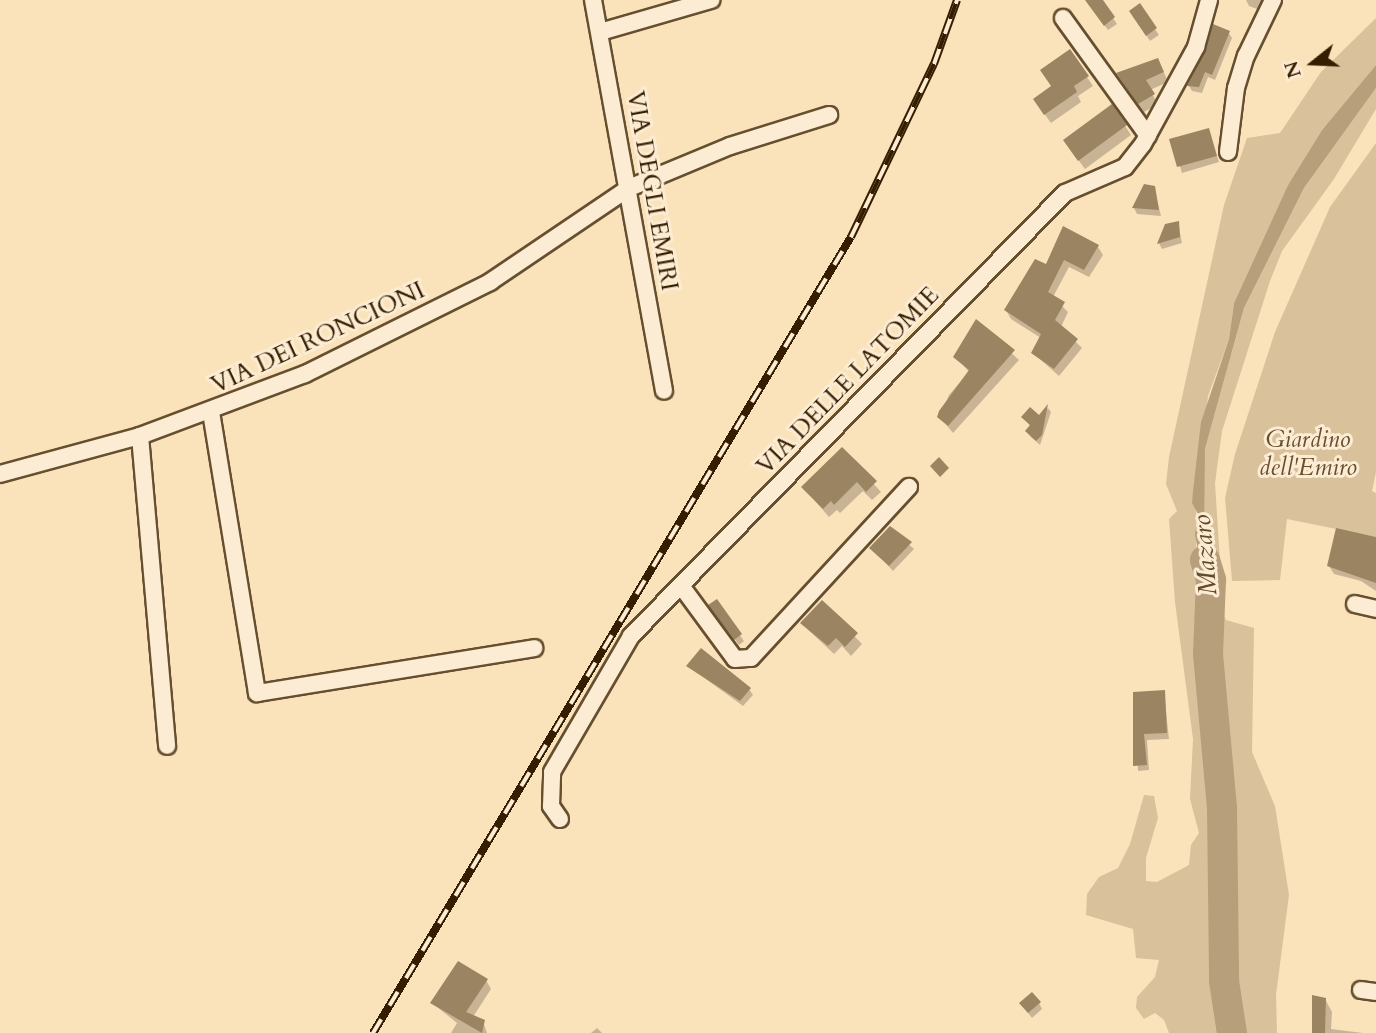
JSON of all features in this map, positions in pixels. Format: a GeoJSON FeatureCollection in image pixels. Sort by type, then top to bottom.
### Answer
{"type":"FeatureCollection","features":[{"type":"Feature","properties":{"kind":"street","name":"VIA DEGLI EMIRI"},"geometry":{"type":"LineString","coordinates":[[593,0],[664,391]]}},
{"type":"Feature","properties":{"kind":"street"},"geometry":{"type":"LineString","coordinates":[[600,32],[711,0]]}},
{"type":"Feature","properties":{"kind":"street","name":"VIA DELLE LATOMIE"},"geometry":{"type":"LineString","coordinates":[[560,819],[551,806],[548,788],[568,741],[631,636],[1065,193],[1125,167],[1148,136],[1196,47],[1209,0]]}},
{"type":"Feature","properties":{"kind":"street"},"geometry":{"type":"LineString","coordinates":[[1228,152],[1236,88],[1246,56],[1273,0]]}},
{"type":"Feature","properties":{"kind":"street"},"geometry":{"type":"LineString","coordinates":[[1063,18],[1148,136]]}},
{"type":"Feature","properties":{"kind":"street","name":"VIA DEI RONCIONI"},"geometry":{"type":"LineString","coordinates":[[0,474],[140,436],[211,412],[304,374],[490,282],[629,188],[730,146],[830,115]]}},
{"type":"Feature","properties":{"kind":"street"},"geometry":{"type":"LineString","coordinates":[[211,412],[257,693],[534,648]]}},
{"type":"Feature","properties":{"kind":"street"},"geometry":{"type":"LineString","coordinates":[[140,436],[167,746]]}},
{"type":"Feature","properties":{"kind":"street"},"geometry":{"type":"LineString","coordinates":[[681,587],[735,659],[751,658],[909,487]]}},
{"type":"Feature","properties":{"kind":"street"},"geometry":{"type":"LineString","coordinates":[[1355,604],[1376,609]]}},
{"type":"Feature","properties":{"kind":"green space"},"geometry":{"type":"Polygon","coordinates":[[[1376,18],[1376,65],[1322,130],[1288,185],[1234,303],[1229,339],[1208,396],[1196,509],[1196,545],[1208,598],[1212,568],[1204,537],[1202,490],[1205,449],[1244,308],[1304,188],[1376,88],[1376,109],[1334,179],[1282,251],[1222,431],[1215,483],[1222,592],[1218,604],[1226,620],[1254,628],[1252,752],[1275,806],[1289,895],[1276,995],[1277,1033],[1169,1033],[1164,1020],[1155,1013],[1144,1019],[1136,1008],[1137,997],[1155,977],[1159,960],[1136,958],[1133,929],[1086,915],[1087,894],[1099,877],[1118,868],[1130,844],[1144,795],[1154,796],[1158,818],[1146,858],[1146,881],[1157,882],[1189,865],[1191,845],[1199,833],[1190,799],[1193,739],[1175,602],[1169,519],[1177,511],[1166,484],[1169,457],[1224,205],[1247,138],[1280,133],[1321,72],[1376,18]]]}},
{"type":"Feature","properties":{"kind":"green space","name":"Giardino dell'Emiro"},"geometry":{"type":"Polygon","coordinates":[[[1376,143],[1376,472],[1372,491],[1376,493],[1376,537],[1287,519],[1280,580],[1232,581],[1225,498],[1235,454],[1275,332],[1330,207],[1376,143]]]}},
{"type":"Feature","properties":{"kind":"water","name":"Mazaro"},"geometry":{"type":"Polygon","coordinates":[[[1376,65],[1376,88],[1304,188],[1244,308],[1205,449],[1204,537],[1214,580],[1208,600],[1195,535],[1198,514],[1192,503],[1193,491],[1201,422],[1229,339],[1234,303],[1288,185],[1322,130],[1376,65]]]}},
{"type":"Feature","properties":{"kind":"building"},"geometry":{"type":"Polygon","coordinates":[[[1085,0],[1103,0],[1115,17],[1104,26],[1085,0]]]}},
{"type":"Feature","properties":{"kind":"building"},"geometry":{"type":"Polygon","coordinates":[[[1140,3],[1157,28],[1146,36],[1129,11],[1140,3]]]}},
{"type":"Feature","properties":{"kind":"building"},"geometry":{"type":"Polygon","coordinates":[[[1213,24],[1230,31],[1212,75],[1205,72],[1199,87],[1187,86],[1205,52],[1213,24]]]}},
{"type":"Feature","properties":{"kind":"building"},"geometry":{"type":"Polygon","coordinates":[[[1070,49],[1089,76],[1074,86],[1077,92],[1044,115],[1033,99],[1051,86],[1040,70],[1070,49]]]}},
{"type":"Feature","properties":{"kind":"building"},"geometry":{"type":"Polygon","coordinates":[[[1158,58],[1164,72],[1146,80],[1155,94],[1138,104],[1116,73],[1158,58]]]}},
{"type":"Feature","properties":{"kind":"building"},"geometry":{"type":"Polygon","coordinates":[[[1112,104],[1127,125],[1078,161],[1063,140],[1112,104]]]}},
{"type":"Feature","properties":{"kind":"building"},"geometry":{"type":"Polygon","coordinates":[[[1209,128],[1217,156],[1177,167],[1169,139],[1209,128]]]}},
{"type":"Feature","properties":{"kind":"building"},"geometry":{"type":"Polygon","coordinates":[[[1144,184],[1155,186],[1159,210],[1132,208],[1144,184]]]}},
{"type":"Feature","properties":{"kind":"building"},"geometry":{"type":"Polygon","coordinates":[[[1179,221],[1180,237],[1157,244],[1165,224],[1179,221]]]}},
{"type":"Feature","properties":{"kind":"building"},"geometry":{"type":"Polygon","coordinates":[[[1063,226],[1099,245],[1084,270],[1064,260],[1048,292],[1065,302],[1055,320],[1078,339],[1054,369],[1031,353],[1041,334],[1004,310],[1035,259],[1046,264],[1063,226]]]}},
{"type":"Feature","properties":{"kind":"building"},"geometry":{"type":"Polygon","coordinates":[[[976,319],[1015,350],[948,426],[937,417],[969,370],[953,357],[976,319]]]}},
{"type":"Feature","properties":{"kind":"building"},"geometry":{"type":"Polygon","coordinates":[[[1048,404],[1042,435],[1036,441],[1025,431],[1030,425],[1021,417],[1030,407],[1039,415],[1048,404]]]}},
{"type":"Feature","properties":{"kind":"building"},"geometry":{"type":"Polygon","coordinates":[[[842,447],[877,481],[866,492],[857,482],[834,505],[831,501],[823,509],[801,487],[842,447]]]}},
{"type":"Feature","properties":{"kind":"building"},"geometry":{"type":"Polygon","coordinates":[[[939,457],[949,468],[940,477],[930,466],[939,457]]]}},
{"type":"Feature","properties":{"kind":"building"},"geometry":{"type":"Polygon","coordinates":[[[890,526],[912,542],[889,566],[869,548],[890,526]]]}},
{"type":"Feature","properties":{"kind":"building"},"geometry":{"type":"Polygon","coordinates":[[[1336,528],[1376,537],[1376,583],[1327,566],[1336,528]]]}},
{"type":"Feature","properties":{"kind":"building"},"geometry":{"type":"Polygon","coordinates":[[[717,599],[742,634],[734,640],[708,605],[717,599]]]}},
{"type":"Feature","properties":{"kind":"building"},"geometry":{"type":"Polygon","coordinates":[[[822,600],[858,633],[845,647],[836,638],[828,646],[800,623],[822,600]]]}},
{"type":"Feature","properties":{"kind":"building"},"geometry":{"type":"Polygon","coordinates":[[[701,648],[751,688],[740,701],[686,666],[701,648]]]}},
{"type":"Feature","properties":{"kind":"building"},"geometry":{"type":"Polygon","coordinates":[[[1165,690],[1167,733],[1144,734],[1147,765],[1133,766],[1133,692],[1165,690]]]}},
{"type":"Feature","properties":{"kind":"building"},"geometry":{"type":"Polygon","coordinates":[[[458,961],[488,979],[466,1012],[485,1020],[482,1033],[430,1003],[458,961]]]}},
{"type":"Feature","properties":{"kind":"building"},"geometry":{"type":"Polygon","coordinates":[[[1032,992],[1041,1002],[1028,1013],[1019,1003],[1032,992]]]}},
{"type":"Feature","properties":{"kind":"building"},"geometry":{"type":"Polygon","coordinates":[[[1312,995],[1326,998],[1325,1033],[1312,1033],[1312,995]]]}},
{"type":"Feature","properties":{"kind":"waterway","name":"Mazaro"},"geometry":{"type":"LineString","coordinates":[[1205,560],[1211,580],[1208,654],[1222,808],[1224,981],[1232,1033]]}},
{"type":"Feature","properties":{"kind":"railway"},"geometry":{"type":"LineString","coordinates":[[373,1033],[851,237],[934,64],[957,0]]}}]}
